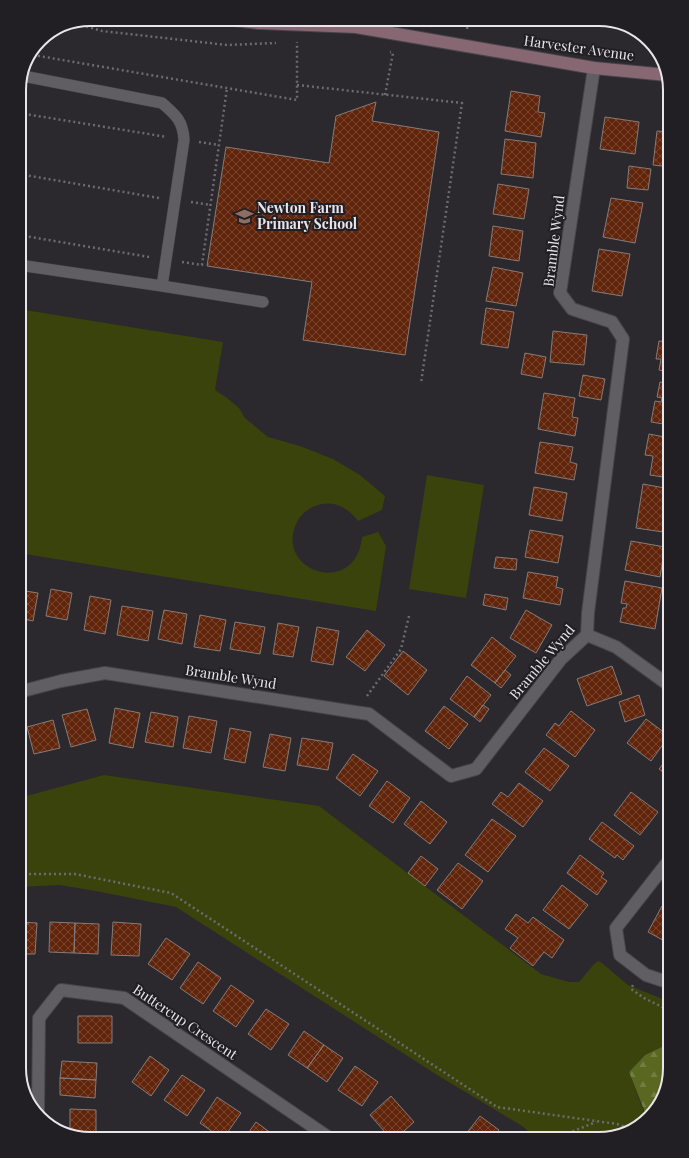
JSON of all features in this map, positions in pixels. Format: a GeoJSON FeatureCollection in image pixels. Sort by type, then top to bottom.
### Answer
{"type":"FeatureCollection","features":[{"type":"Feature","properties":{"kind":"street","name":"Harvester Avenue"},"geometry":{"type":"LineString","coordinates":[[340,26],[356,27],[594,68],[661,74]]}},
{"type":"Feature","properties":{"kind":"street","name":"Bramble Wynd"},"geometry":{"type":"LineString","coordinates":[[26,690],[61,681],[105,673],[369,714],[451,776],[476,769],[561,659],[587,635],[588,613],[623,339],[612,322],[572,309],[560,293],[594,68]]}},
{"type":"Feature","properties":{"kind":"street"},"geometry":{"type":"LineString","coordinates":[[587,635],[616,647],[663,681]]}},
{"type":"Feature","properties":{"kind":"street"},"geometry":{"type":"LineString","coordinates":[[663,868],[616,928],[620,955],[646,975],[663,981]]}},
{"type":"Feature","properties":{"kind":"street","name":"Buttercup Crescent"},"geometry":{"type":"LineString","coordinates":[[38,1105],[39,1018],[61,990],[124,998],[321,1132]]}},
{"type":"Feature","properties":{"kind":"lane"},"geometry":{"type":"LineString","coordinates":[[27,77],[162,103],[175,114],[184,128],[184,140],[162,286]]}},
{"type":"Feature","properties":{"kind":"lane"},"geometry":{"type":"LineString","coordinates":[[26,266],[263,302]]}},
{"type":"Feature","properties":{"kind":"path"},"geometry":{"type":"LineString","coordinates":[[86,26],[102,31],[227,45],[282,43]]}},
{"type":"Feature","properties":{"kind":"path"},"geometry":{"type":"LineString","coordinates":[[36,56],[297,100],[297,42],[289,42]]}},
{"type":"Feature","properties":{"kind":"path"},"geometry":{"type":"LineString","coordinates":[[385,95],[393,53]]}},
{"type":"Feature","properties":{"kind":"path"},"geometry":{"type":"LineString","coordinates":[[297,85],[462,103],[421,383]]}},
{"type":"Feature","properties":{"kind":"path"},"geometry":{"type":"LineString","coordinates":[[26,236],[202,265],[227,88]]}},
{"type":"Feature","properties":{"kind":"path"},"geometry":{"type":"LineString","coordinates":[[26,113],[219,145]]}},
{"type":"Feature","properties":{"kind":"path"},"geometry":{"type":"LineString","coordinates":[[26,175],[211,205]]}},
{"type":"Feature","properties":{"kind":"path"},"geometry":{"type":"LineString","coordinates":[[355,712],[401,649],[409,616]]}},
{"type":"Feature","properties":{"kind":"path"},"geometry":{"type":"LineString","coordinates":[[26,874],[75,874],[171,894],[497,1107],[617,1124],[624,1127]]}},
{"type":"Feature","properties":{"kind":"path"},"geometry":{"type":"LineString","coordinates":[[571,1132],[597,1121]]}},
{"type":"Feature","properties":{"kind":"green space"},"geometry":{"type":"Polygon","coordinates":[[[26,310],[223,342],[215,390],[239,408],[245,418],[268,437],[300,446],[333,459],[360,475],[385,496],[382,510],[358,521],[351,513],[338,505],[328,503],[314,506],[304,513],[298,520],[293,541],[297,555],[306,565],[319,571],[333,572],[346,567],[357,556],[362,537],[378,532],[386,546],[376,611],[26,554],[26,310]]]}},
{"type":"Feature","properties":{"kind":"green space"},"geometry":{"type":"Polygon","coordinates":[[[427,475],[484,485],[466,598],[409,589],[427,475]]]}},
{"type":"Feature","properties":{"kind":"green space"},"geometry":{"type":"Polygon","coordinates":[[[104,775],[319,806],[541,974],[569,982],[579,982],[598,961],[628,985],[663,999],[663,1046],[645,1055],[629,1072],[644,1113],[635,1121],[620,1129],[612,1131],[529,1132],[522,1126],[437,1075],[176,907],[60,885],[26,887],[26,796],[104,775]]]}},
{"type":"Feature","properties":{"kind":"green space"},"geometry":{"type":"Polygon","coordinates":[[[663,1046],[663,1068],[660,1089],[652,1104],[645,1112],[629,1072],[645,1055],[663,1046]]]}},
{"type":"Feature","properties":{"kind":"building"},"geometry":{"type":"Polygon","coordinates":[[[511,91],[540,96],[538,112],[545,113],[541,137],[505,131],[511,91]]]}},
{"type":"Feature","properties":{"kind":"building"},"geometry":{"type":"Polygon","coordinates":[[[376,102],[372,121],[439,132],[405,355],[303,340],[312,282],[207,266],[226,147],[329,163],[336,116],[376,102]]]}},
{"type":"Feature","properties":{"kind":"building"},"geometry":{"type":"Polygon","coordinates":[[[605,117],[639,122],[635,154],[600,149],[605,117]]]}},
{"type":"Feature","properties":{"kind":"building"},"geometry":{"type":"Polygon","coordinates":[[[657,131],[663,131],[663,166],[653,165],[657,131]]]}},
{"type":"Feature","properties":{"kind":"building"},"geometry":{"type":"Polygon","coordinates":[[[505,139],[536,143],[533,178],[501,174],[505,139]]]}},
{"type":"Feature","properties":{"kind":"building"},"geometry":{"type":"Polygon","coordinates":[[[629,166],[651,169],[648,190],[627,188],[629,166]]]}},
{"type":"Feature","properties":{"kind":"building"},"geometry":{"type":"Polygon","coordinates":[[[498,184],[529,189],[524,219],[493,214],[498,184]]]}},
{"type":"Feature","properties":{"kind":"building"},"geometry":{"type":"Polygon","coordinates":[[[611,198],[643,203],[635,243],[603,237],[611,198]]]}},
{"type":"Feature","properties":{"kind":"building"},"geometry":{"type":"Polygon","coordinates":[[[493,226],[523,231],[519,261],[489,256],[493,226]]]}},
{"type":"Feature","properties":{"kind":"building"},"geometry":{"type":"Polygon","coordinates":[[[599,249],[630,254],[622,296],[592,291],[599,249]]]}},
{"type":"Feature","properties":{"kind":"building"},"geometry":{"type":"Polygon","coordinates":[[[493,267],[523,273],[516,306],[486,301],[493,267]]]}},
{"type":"Feature","properties":{"kind":"building"},"geometry":{"type":"Polygon","coordinates":[[[486,308],[514,312],[508,348],[481,344],[486,308]]]}},
{"type":"Feature","properties":{"kind":"building"},"geometry":{"type":"Polygon","coordinates":[[[553,331],[587,335],[584,365],[550,362],[553,331]]]}},
{"type":"Feature","properties":{"kind":"building"},"geometry":{"type":"Polygon","coordinates":[[[659,341],[663,341],[663,371],[659,370],[661,359],[656,359],[659,341]]]}},
{"type":"Feature","properties":{"kind":"building"},"geometry":{"type":"Polygon","coordinates":[[[525,353],[546,357],[542,378],[521,374],[525,353]]]}},
{"type":"Feature","properties":{"kind":"building"},"geometry":{"type":"Polygon","coordinates":[[[583,375],[605,379],[601,400],[579,396],[583,375]]]}},
{"type":"Feature","properties":{"kind":"building"},"geometry":{"type":"Polygon","coordinates":[[[660,382],[663,383],[663,424],[651,422],[655,401],[661,402],[662,398],[657,397],[660,382]]]}},
{"type":"Feature","properties":{"kind":"building"},"geometry":{"type":"Polygon","coordinates":[[[544,393],[575,398],[572,417],[578,418],[575,436],[538,429],[544,393]]]}},
{"type":"Feature","properties":{"kind":"building"},"geometry":{"type":"Polygon","coordinates":[[[649,434],[663,437],[663,477],[650,475],[653,456],[645,455],[649,434]]]}},
{"type":"Feature","properties":{"kind":"building"},"geometry":{"type":"Polygon","coordinates":[[[540,442],[573,447],[570,462],[577,464],[574,480],[535,473],[540,442]]]}},
{"type":"Feature","properties":{"kind":"building"},"geometry":{"type":"Polygon","coordinates":[[[643,484],[663,488],[663,532],[636,528],[643,484]]]}},
{"type":"Feature","properties":{"kind":"building"},"geometry":{"type":"Polygon","coordinates":[[[534,487],[567,493],[562,521],[529,515],[534,487]]]}},
{"type":"Feature","properties":{"kind":"building"},"geometry":{"type":"Polygon","coordinates":[[[530,530],[563,536],[558,563],[525,557],[530,530]]]}},
{"type":"Feature","properties":{"kind":"building"},"geometry":{"type":"Polygon","coordinates":[[[631,541],[663,547],[663,559],[660,577],[625,570],[631,541]]]}},
{"type":"Feature","properties":{"kind":"building"},"geometry":{"type":"Polygon","coordinates":[[[496,557],[517,559],[516,570],[494,568],[496,557]]]}},
{"type":"Feature","properties":{"kind":"building"},"geometry":{"type":"Polygon","coordinates":[[[528,572],[558,577],[556,587],[563,589],[560,605],[523,598],[528,572]]]}},
{"type":"Feature","properties":{"kind":"building"},"geometry":{"type":"Polygon","coordinates":[[[625,581],[662,588],[655,629],[620,622],[623,608],[626,608],[627,604],[621,603],[625,581]]]}},
{"type":"Feature","properties":{"kind":"building"},"geometry":{"type":"Polygon","coordinates":[[[51,589],[72,593],[67,620],[46,616],[51,589]]]}},
{"type":"Feature","properties":{"kind":"building"},"geometry":{"type":"Polygon","coordinates":[[[26,591],[38,593],[33,621],[26,620],[26,591]]]}},
{"type":"Feature","properties":{"kind":"building"},"geometry":{"type":"Polygon","coordinates":[[[485,594],[508,598],[506,610],[483,605],[485,594]]]}},
{"type":"Feature","properties":{"kind":"building"},"geometry":{"type":"Polygon","coordinates":[[[90,596],[111,600],[105,634],[84,630],[90,596]]]}},
{"type":"Feature","properties":{"kind":"building"},"geometry":{"type":"Polygon","coordinates":[[[122,606],[153,611],[148,641],[117,635],[122,606]]]}},
{"type":"Feature","properties":{"kind":"building"},"geometry":{"type":"Polygon","coordinates":[[[164,610],[187,614],[182,644],[158,639],[164,610]]]}},
{"type":"Feature","properties":{"kind":"building"},"geometry":{"type":"Polygon","coordinates":[[[526,610],[552,625],[536,653],[510,638],[526,610]]]}},
{"type":"Feature","properties":{"kind":"building"},"geometry":{"type":"Polygon","coordinates":[[[200,615],[226,620],[220,651],[194,647],[200,615]]]}},
{"type":"Feature","properties":{"kind":"building"},"geometry":{"type":"Polygon","coordinates":[[[235,622],[265,627],[260,654],[230,649],[235,622]]]}},
{"type":"Feature","properties":{"kind":"building"},"geometry":{"type":"Polygon","coordinates":[[[278,623],[299,627],[293,657],[273,654],[278,623]]]}},
{"type":"Feature","properties":{"kind":"building"},"geometry":{"type":"Polygon","coordinates":[[[317,627],[339,631],[333,665],[311,661],[317,627]]]}},
{"type":"Feature","properties":{"kind":"building"},"geometry":{"type":"Polygon","coordinates":[[[367,630],[385,645],[365,671],[346,657],[367,630]]]}},
{"type":"Feature","properties":{"kind":"building"},"geometry":{"type":"Polygon","coordinates":[[[492,637],[516,656],[495,683],[471,665],[492,637]]]}},
{"type":"Feature","properties":{"kind":"building"},"geometry":{"type":"Polygon","coordinates":[[[403,651],[427,670],[408,695],[384,676],[403,651]]]}},
{"type":"Feature","properties":{"kind":"building"},"geometry":{"type":"Polygon","coordinates":[[[612,666],[622,694],[587,706],[577,679],[612,666]]]}},
{"type":"Feature","properties":{"kind":"building"},"geometry":{"type":"Polygon","coordinates":[[[505,670],[511,675],[501,688],[495,683],[505,670]]]}},
{"type":"Feature","properties":{"kind":"building"},"geometry":{"type":"Polygon","coordinates":[[[467,676],[491,695],[474,717],[450,699],[467,676]]]}},
{"type":"Feature","properties":{"kind":"building"},"geometry":{"type":"Polygon","coordinates":[[[639,695],[645,715],[625,722],[619,702],[639,695]]]}},
{"type":"Feature","properties":{"kind":"building"},"geometry":{"type":"Polygon","coordinates":[[[483,705],[489,709],[480,722],[474,717],[483,705]]]}},
{"type":"Feature","properties":{"kind":"building"},"geometry":{"type":"Polygon","coordinates":[[[444,706],[468,724],[449,749],[425,731],[444,706]]]}},
{"type":"Feature","properties":{"kind":"building"},"geometry":{"type":"Polygon","coordinates":[[[115,708],[140,713],[133,748],[109,743],[115,708]]]}},
{"type":"Feature","properties":{"kind":"building"},"geometry":{"type":"Polygon","coordinates":[[[87,709],[96,740],[71,747],[62,715],[87,709]]]}},
{"type":"Feature","properties":{"kind":"building"},"geometry":{"type":"Polygon","coordinates":[[[571,711],[595,730],[575,757],[546,735],[555,723],[559,726],[571,711]]]}},
{"type":"Feature","properties":{"kind":"building"},"geometry":{"type":"Polygon","coordinates":[[[151,712],[178,717],[173,747],[145,742],[151,712]]]}},
{"type":"Feature","properties":{"kind":"building"},"geometry":{"type":"Polygon","coordinates":[[[189,716],[217,721],[211,753],[183,748],[189,716]]]}},
{"type":"Feature","properties":{"kind":"building"},"geometry":{"type":"Polygon","coordinates":[[[646,719],[663,732],[663,744],[651,761],[627,743],[646,719]]]}},
{"type":"Feature","properties":{"kind":"building"},"geometry":{"type":"Polygon","coordinates":[[[53,720],[60,748],[34,754],[27,727],[53,720]]]}},
{"type":"Feature","properties":{"kind":"building"},"geometry":{"type":"Polygon","coordinates":[[[230,728],[251,732],[245,763],[224,759],[230,728]]]}},
{"type":"Feature","properties":{"kind":"building"},"geometry":{"type":"Polygon","coordinates":[[[270,734],[291,738],[285,771],[263,767],[270,734]]]}},
{"type":"Feature","properties":{"kind":"building"},"geometry":{"type":"Polygon","coordinates":[[[302,738],[333,743],[328,770],[297,765],[302,738]]]}},
{"type":"Feature","properties":{"kind":"building"},"geometry":{"type":"Polygon","coordinates":[[[544,748],[569,766],[550,791],[525,772],[544,748]]]}},
{"type":"Feature","properties":{"kind":"building"},"geometry":{"type":"Polygon","coordinates":[[[353,754],[378,771],[360,796],[336,778],[353,754]]]}},
{"type":"Feature","properties":{"kind":"building"},"geometry":{"type":"Polygon","coordinates":[[[663,764],[663,772],[659,769],[663,764]]]}},
{"type":"Feature","properties":{"kind":"building"},"geometry":{"type":"Polygon","coordinates":[[[387,781],[410,798],[393,823],[369,806],[387,781]]]}},
{"type":"Feature","properties":{"kind":"building"},"geometry":{"type":"Polygon","coordinates":[[[519,783],[543,801],[523,827],[492,804],[501,792],[508,797],[519,783]]]}},
{"type":"Feature","properties":{"kind":"building"},"geometry":{"type":"Polygon","coordinates":[[[631,792],[658,812],[640,835],[614,815],[631,792]]]}},
{"type":"Feature","properties":{"kind":"building"},"geometry":{"type":"Polygon","coordinates":[[[421,801],[447,822],[430,844],[404,824],[421,801]]]}},
{"type":"Feature","properties":{"kind":"building"},"geometry":{"type":"Polygon","coordinates":[[[492,819],[516,836],[488,872],[465,855],[492,819]]]}},
{"type":"Feature","properties":{"kind":"building"},"geometry":{"type":"Polygon","coordinates":[[[602,822],[634,846],[623,860],[617,855],[615,858],[589,839],[602,822]]]}},
{"type":"Feature","properties":{"kind":"building"},"geometry":{"type":"Polygon","coordinates":[[[580,855],[604,873],[601,877],[607,881],[597,895],[567,873],[580,855]]]}},
{"type":"Feature","properties":{"kind":"building"},"geometry":{"type":"Polygon","coordinates":[[[421,856],[438,869],[425,886],[408,873],[421,856]]]}},
{"type":"Feature","properties":{"kind":"building"},"geometry":{"type":"Polygon","coordinates":[[[458,863],[483,881],[462,909],[437,890],[458,863]]]}},
{"type":"Feature","properties":{"kind":"building"},"geometry":{"type":"Polygon","coordinates":[[[562,885],[588,905],[569,929],[543,910],[562,885]]]}},
{"type":"Feature","properties":{"kind":"building"},"geometry":{"type":"Polygon","coordinates":[[[662,906],[663,906],[663,940],[648,932],[662,906]]]}},
{"type":"Feature","properties":{"kind":"building"},"geometry":{"type":"Polygon","coordinates":[[[516,914],[528,923],[533,917],[564,940],[552,958],[544,952],[533,966],[510,948],[518,938],[505,929],[516,914]]]}},
{"type":"Feature","properties":{"kind":"building"},"geometry":{"type":"Polygon","coordinates":[[[26,922],[37,923],[35,954],[26,954],[26,922]]]}},
{"type":"Feature","properties":{"kind":"building"},"geometry":{"type":"Polygon","coordinates":[[[50,922],[75,923],[74,953],[49,952],[50,922]]]}},
{"type":"Feature","properties":{"kind":"building"},"geometry":{"type":"Polygon","coordinates":[[[113,922],[141,924],[139,956],[111,955],[113,922]]]}},
{"type":"Feature","properties":{"kind":"building"},"geometry":{"type":"Polygon","coordinates":[[[75,923],[99,924],[98,954],[74,953],[75,923]]]}},
{"type":"Feature","properties":{"kind":"building"},"geometry":{"type":"Polygon","coordinates":[[[166,938],[190,954],[172,980],[148,964],[166,938]]]}},
{"type":"Feature","properties":{"kind":"building"},"geometry":{"type":"Polygon","coordinates":[[[198,962],[221,978],[203,1004],[180,988],[198,962]]]}},
{"type":"Feature","properties":{"kind":"building"},"geometry":{"type":"Polygon","coordinates":[[[231,985],[254,1001],[236,1027],[213,1011],[231,985]]]}},
{"type":"Feature","properties":{"kind":"building"},"geometry":{"type":"Polygon","coordinates":[[[266,1009],[289,1024],[271,1050],[248,1034],[266,1009]]]}},
{"type":"Feature","properties":{"kind":"building"},"geometry":{"type":"Polygon","coordinates":[[[78,1016],[112,1016],[112,1043],[78,1043],[78,1016]]]}},
{"type":"Feature","properties":{"kind":"building"},"geometry":{"type":"Polygon","coordinates":[[[304,1031],[324,1045],[307,1068],[288,1055],[304,1031]]]}},
{"type":"Feature","properties":{"kind":"building"},"geometry":{"type":"Polygon","coordinates":[[[324,1045],[343,1058],[327,1082],[307,1068],[324,1045]]]}},
{"type":"Feature","properties":{"kind":"building"},"geometry":{"type":"Polygon","coordinates":[[[150,1056],[169,1070],[151,1096],[132,1082],[150,1056]]]}},
{"type":"Feature","properties":{"kind":"building"},"geometry":{"type":"Polygon","coordinates":[[[62,1061],[97,1063],[96,1080],[60,1078],[62,1061]]]}},
{"type":"Feature","properties":{"kind":"building"},"geometry":{"type":"Polygon","coordinates":[[[355,1066],[378,1082],[362,1106],[338,1090],[355,1066]]]}},
{"type":"Feature","properties":{"kind":"building"},"geometry":{"type":"Polygon","coordinates":[[[182,1075],[205,1090],[187,1116],[164,1100],[182,1075]]]}},
{"type":"Feature","properties":{"kind":"building"},"geometry":{"type":"Polygon","coordinates":[[[60,1078],[96,1080],[95,1098],[60,1095],[60,1078]]]}},
{"type":"Feature","properties":{"kind":"building"},"geometry":{"type":"Polygon","coordinates":[[[391,1096],[414,1122],[403,1132],[385,1132],[370,1115],[391,1096]]]}},
{"type":"Feature","properties":{"kind":"building"},"geometry":{"type":"Polygon","coordinates":[[[217,1097],[241,1113],[228,1132],[213,1132],[200,1123],[217,1097]]]}},
{"type":"Feature","properties":{"kind":"building"},"geometry":{"type":"Polygon","coordinates":[[[70,1109],[96,1110],[96,1132],[70,1129],[70,1109]]]}},
{"type":"Feature","properties":{"kind":"building"},"geometry":{"type":"Polygon","coordinates":[[[480,1116],[499,1130],[497,1132],[467,1132],[480,1116]]]}},
{"type":"Feature","properties":{"kind":"building"},"geometry":{"type":"Polygon","coordinates":[[[256,1122],[270,1132],[249,1132],[256,1122]]]}},
{"type":"Feature","properties":{"kind":"place","name":"Newton Farm Primary School"},"geometry":{"type":"Point","coordinates":[244,216]}}]}
